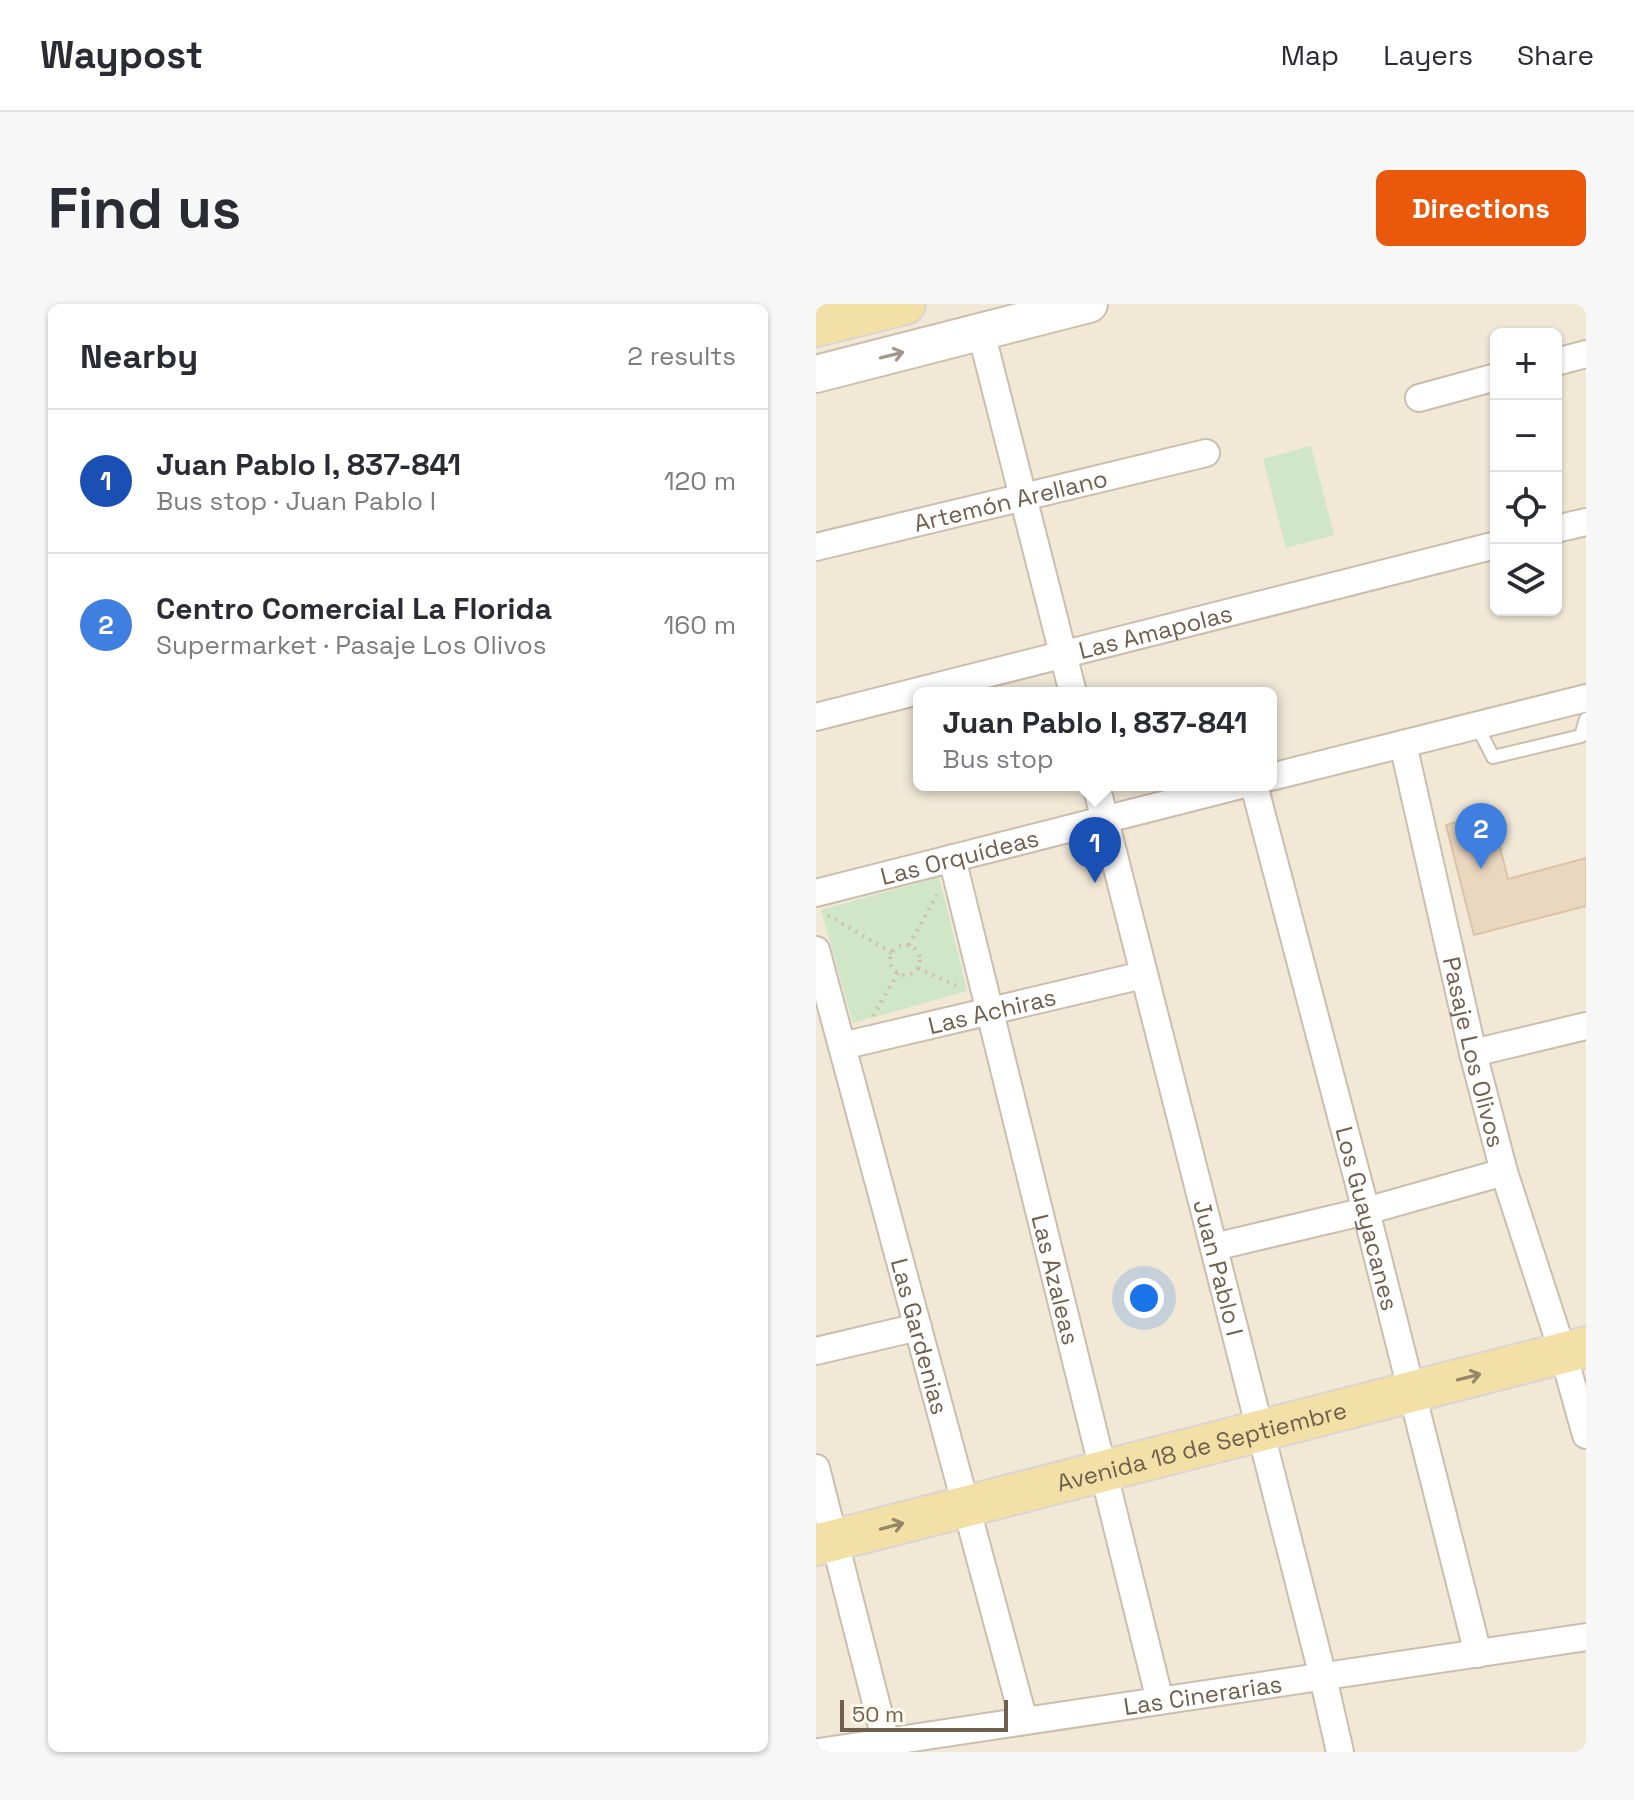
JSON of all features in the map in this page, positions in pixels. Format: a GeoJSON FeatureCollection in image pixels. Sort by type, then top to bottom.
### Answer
{"type":"FeatureCollection","features":[{"type":"Feature","properties":{"kind":"main road"},"geometry":{"type":"LineString","coordinates":[[816,326],[905,304]]}},
{"type":"Feature","properties":{"kind":"main road","name":"Avenida 18 de Septiembre"},"geometry":{"type":"LineString","coordinates":[[825,1543],[1575,1350]]}},
{"type":"Feature","properties":{"kind":"street"},"geometry":{"type":"LineString","coordinates":[[816,374],[1089,304]]}},
{"type":"Feature","properties":{"kind":"street"},"geometry":{"type":"LineString","coordinates":[[981,332],[1071,687]]}},
{"type":"Feature","properties":{"kind":"street"},"geometry":{"type":"LineString","coordinates":[[1562,360],[1586,354]]}},
{"type":"Feature","properties":{"kind":"street"},"geometry":{"type":"LineString","coordinates":[[1419,398],[1490,379]]}},
{"type":"Feature","properties":{"kind":"street","name":"Artemón Arellano"},"geometry":{"type":"LineString","coordinates":[[816,547],[1206,453]]}},
{"type":"Feature","properties":{"kind":"street"},"geometry":{"type":"LineString","coordinates":[[1562,528],[1586,522]]}},
{"type":"Feature","properties":{"kind":"street","name":"Las Amapolas"},"geometry":{"type":"LineString","coordinates":[[936,687],[1490,547]]}},
{"type":"Feature","properties":{"kind":"street","name":"Las Amapolas"},"geometry":{"type":"LineString","coordinates":[[816,717],[913,693]]}},
{"type":"Feature","properties":{"kind":"street"},"geometry":{"type":"LineString","coordinates":[[1277,776],[1586,698]]}},
{"type":"Feature","properties":{"kind":"street","name":"Pasaje Los Olivos"},"geometry":{"type":"LineString","coordinates":[[1403,744],[1473,1053],[1504,1172],[1575,1350],[1586,1435]]}},
{"type":"Feature","properties":{"kind":"street","name":"Juan Pablo I"},"geometry":{"type":"LineString","coordinates":[[1098,791],[1340,1752]]}},
{"type":"Feature","properties":{"kind":"street","name":"Las Orquídeas"},"geometry":{"type":"LineString","coordinates":[[816,893],[953,862],[1217,791]]}},
{"type":"Feature","properties":{"kind":"street","name":"Los Guayacanes"},"geometry":{"type":"LineString","coordinates":[[1256,791],[1478,1654]]}},
{"type":"Feature","properties":{"kind":"street","name":"Las Azaleas"},"geometry":{"type":"LineString","coordinates":[[953,862],[1160,1701]]}},
{"type":"Feature","properties":{"kind":"street","name":"Las Gardenias"},"geometry":{"type":"LineString","coordinates":[[816,950],[850,1044],[918,1327],[1024,1721]]}},
{"type":"Feature","properties":{"kind":"street","name":"Las Achiras"},"geometry":{"type":"LineString","coordinates":[[850,1044],[990,1005],[1143,975]]}},
{"type":"Feature","properties":{"kind":"street"},"geometry":{"type":"LineString","coordinates":[[1473,1053],[1586,1026]]}},
{"type":"Feature","properties":{"kind":"street"},"geometry":{"type":"LineString","coordinates":[[1214,1247],[1366,1211],[1504,1172]]}},
{"type":"Feature","properties":{"kind":"street"},"geometry":{"type":"LineString","coordinates":[[816,1351],[918,1327]]}},
{"type":"Feature","properties":{"kind":"street"},"geometry":{"type":"LineString","coordinates":[[816,1468],[825,1543],[886,1742]]}},
{"type":"Feature","properties":{"kind":"street","name":"Las Cinerarias"},"geometry":{"type":"LineString","coordinates":[[819,1752],[1586,1637]]}},
{"type":"Feature","properties":{"kind":"lane"},"geometry":{"type":"LineString","coordinates":[[1477,726],[1493,757],[1581,736],[1586,719]]}},
{"type":"Feature","properties":{"kind":"path"},"geometry":{"type":"LineString","coordinates":[[909,945],[953,862]]}},
{"type":"Feature","properties":{"kind":"path"},"geometry":{"type":"LineString","coordinates":[[816,908],[892,953]]}},
{"type":"Feature","properties":{"kind":"path"},"geometry":{"type":"LineString","coordinates":[[909,945],[919,955],[918,968],[910,974],[898,973],[890,962],[892,953],[900,946],[909,945]]}},
{"type":"Feature","properties":{"kind":"path"},"geometry":{"type":"LineString","coordinates":[[918,968],[990,1005]]}},
{"type":"Feature","properties":{"kind":"path"},"geometry":{"type":"LineString","coordinates":[[850,1044],[898,973]]}},
{"type":"Feature","properties":{"kind":"shaded area"},"geometry":{"type":"Polygon","coordinates":[[[816,304],[1586,304],[1586,1752],[816,1752],[816,304]]]}},
{"type":"Feature","properties":{"kind":"green space"},"geometry":{"type":"Polygon","coordinates":[[[1311,446],[1334,535],[1286,548],[1263,459],[1311,446]]]}},
{"type":"Feature","properties":{"kind":"green space"},"geometry":{"type":"Polygon","coordinates":[[[939,877],[967,991],[853,1023],[821,910],[939,877]]]}},
{"type":"Feature","properties":{"kind":"building"},"geometry":{"type":"Polygon","coordinates":[[[1491,813],[1508,879],[1586,858],[1586,906],[1474,935],[1446,825],[1491,813]]]}},
{"type":"Feature","properties":{"kind":"place","name":"Centro Comercial La Florida"},"geometry":{"type":"Point","coordinates":[1481,869]}},
{"type":"Feature","properties":{"kind":"place","name":"Juan Pablo I, 837-841"},"geometry":{"type":"Point","coordinates":[1095,883]}}]}
